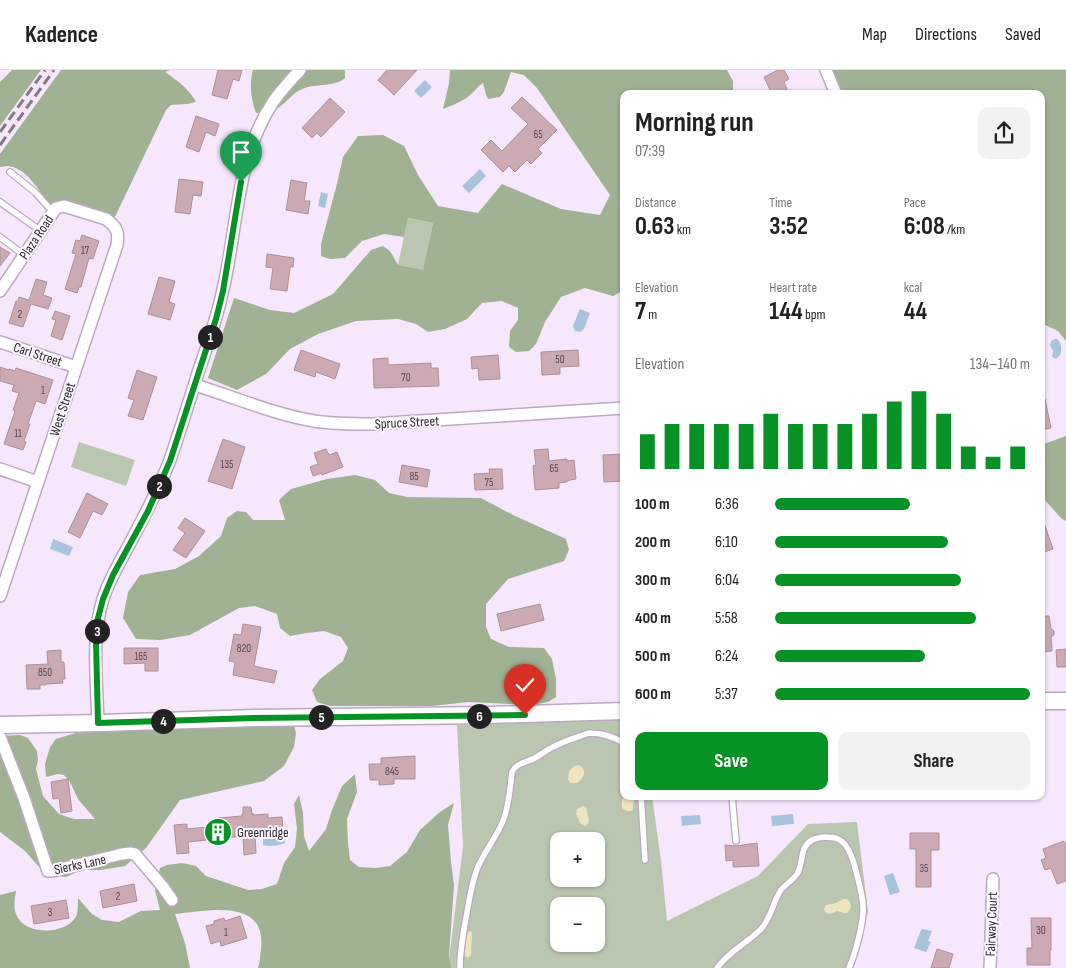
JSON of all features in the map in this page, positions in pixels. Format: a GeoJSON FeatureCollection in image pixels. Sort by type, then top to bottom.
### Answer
{"type":"FeatureCollection","features":[{"type":"Feature","properties":{"kind":"main road"},"geometry":{"type":"LineString","coordinates":[[1045,701],[1066,701]]}},
{"type":"Feature","properties":{"kind":"main road"},"geometry":{"type":"LineString","coordinates":[[0,725],[254,718],[488,716],[620,711]]}},
{"type":"Feature","properties":{"kind":"street"},"geometry":{"type":"LineString","coordinates":[[98,723],[96,642],[97,622],[103,599],[113,575],[148,511],[170,461],[216,319],[223,291],[241,182],[249,152],[261,123],[273,102],[280,91],[300,70]]}},
{"type":"Feature","properties":{"kind":"street"},"geometry":{"type":"LineString","coordinates":[[826,70],[834,90]]}},
{"type":"Feature","properties":{"kind":"street","name":"Plaza Road"},"geometry":{"type":"LineString","coordinates":[[0,291],[56,208],[64,206],[106,219],[112,223]]}},
{"type":"Feature","properties":{"kind":"street","name":"West Street"},"geometry":{"type":"LineString","coordinates":[[0,596],[117,245],[118,236],[112,223]]}},
{"type":"Feature","properties":{"kind":"street","name":"Carl Street"},"geometry":{"type":"LineString","coordinates":[[0,342],[76,367]]}},
{"type":"Feature","properties":{"kind":"street","name":"Spruce Street"},"geometry":{"type":"LineString","coordinates":[[194,385],[293,416],[316,421],[347,424],[620,408]]}},
{"type":"Feature","properties":{"kind":"street"},"geometry":{"type":"LineString","coordinates":[[0,469],[38,482]]}},
{"type":"Feature","properties":{"kind":"street","name":"Sierks Lane"},"geometry":{"type":"LineString","coordinates":[[0,737],[24,798],[48,871],[122,854],[135,854],[172,900]]}},
{"type":"Feature","properties":{"kind":"street","name":"Fairway Court"},"geometry":{"type":"LineString","coordinates":[[990,968],[993,879]]}},
{"type":"Feature","properties":{"kind":"lane"},"geometry":{"type":"LineString","coordinates":[[10,172],[36,192],[53,212]]}},
{"type":"Feature","properties":{"kind":"lane"},"geometry":{"type":"LineString","coordinates":[[0,202],[41,231]]}},
{"type":"Feature","properties":{"kind":"lane"},"geometry":{"type":"LineString","coordinates":[[0,237],[24,255]]}},
{"type":"Feature","properties":{"kind":"lane"},"geometry":{"type":"LineString","coordinates":[[460,968],[465,926],[476,871],[503,822],[514,768],[523,762],[534,759],[558,744],[589,733],[595,733],[620,741]]}},
{"type":"Feature","properties":{"kind":"lane"},"geometry":{"type":"LineString","coordinates":[[641,800],[645,860]]}},
{"type":"Feature","properties":{"kind":"lane"},"geometry":{"type":"LineString","coordinates":[[732,800],[736,841]]}},
{"type":"Feature","properties":{"kind":"lane"},"geometry":{"type":"LineString","coordinates":[[717,968],[729,954],[759,931],[766,923],[780,892],[796,875],[806,845],[811,840],[827,837],[838,839],[846,846],[855,863],[863,903],[862,919],[849,968]]}},
{"type":"Feature","properties":{"kind":"green space"},"geometry":{"type":"Polygon","coordinates":[[[12,70],[41,70],[0,126],[0,82],[12,70]]]}},
{"type":"Feature","properties":{"kind":"green space"},"geometry":{"type":"Polygon","coordinates":[[[61,70],[170,70],[165,72],[187,89],[196,102],[171,105],[166,110],[112,223],[106,219],[53,210],[34,183],[22,172],[8,166],[0,167],[0,154],[61,70]]]}},
{"type":"Feature","properties":{"kind":"green space"},"geometry":{"type":"Polygon","coordinates":[[[253,70],[345,70],[345,78],[335,83],[302,89],[276,109],[256,113],[251,92],[253,70]]]}},
{"type":"Feature","properties":{"kind":"green space"},"geometry":{"type":"Polygon","coordinates":[[[450,70],[727,70],[733,81],[733,90],[620,90],[620,292],[613,296],[585,288],[561,297],[545,322],[536,344],[529,351],[516,352],[509,347],[510,331],[518,320],[518,308],[502,301],[482,303],[467,319],[445,329],[428,332],[416,324],[398,319],[356,321],[318,334],[290,349],[266,374],[237,390],[208,378],[234,298],[270,310],[294,313],[333,294],[371,250],[383,246],[390,251],[398,265],[423,270],[433,223],[408,218],[404,237],[384,234],[362,241],[345,258],[330,259],[321,256],[321,244],[343,157],[358,136],[383,135],[404,146],[418,175],[438,206],[478,213],[502,184],[561,209],[600,215],[610,195],[537,88],[524,75],[511,72],[504,92],[500,97],[488,99],[483,83],[464,99],[443,109],[450,70]]]}},
{"type":"Feature","properties":{"kind":"green space"},"geometry":{"type":"Polygon","coordinates":[[[827,70],[1066,70],[1066,341],[1058,331],[1045,325],[1045,90],[835,90],[827,70]]]}},
{"type":"Feature","properties":{"kind":"green space"},"geometry":{"type":"Polygon","coordinates":[[[408,218],[433,223],[423,271],[398,265],[408,218]]]}},
{"type":"Feature","properties":{"kind":"green space"},"geometry":{"type":"Polygon","coordinates":[[[1066,436],[1066,521],[1045,500],[1045,444],[1066,436]]]}},
{"type":"Feature","properties":{"kind":"green space"},"geometry":{"type":"Polygon","coordinates":[[[79,442],[135,460],[126,486],[71,467],[79,442]]]}},
{"type":"Feature","properties":{"kind":"green space"},"geometry":{"type":"Polygon","coordinates":[[[355,475],[375,480],[389,493],[407,497],[481,498],[566,539],[569,550],[564,561],[508,579],[486,604],[486,627],[491,639],[509,647],[544,648],[552,659],[556,679],[556,697],[548,702],[532,705],[468,702],[432,706],[330,706],[317,702],[312,690],[320,679],[343,661],[348,648],[341,637],[324,631],[290,636],[280,628],[277,614],[255,606],[239,608],[190,635],[160,640],[136,639],[123,618],[128,592],[140,575],[175,569],[199,556],[221,536],[227,518],[237,511],[246,512],[253,520],[285,520],[279,500],[291,489],[327,479],[355,475]]]}},
{"type":"Feature","properties":{"kind":"green space"},"geometry":{"type":"Polygon","coordinates":[[[620,719],[620,800],[653,800],[667,921],[758,876],[808,824],[857,822],[868,912],[853,968],[448,968],[463,846],[457,725],[620,719]]]}},
{"type":"Feature","properties":{"kind":"green space"},"geometry":{"type":"Polygon","coordinates":[[[293,723],[296,733],[294,747],[284,766],[264,781],[180,800],[146,848],[125,866],[101,870],[81,870],[66,877],[54,876],[40,868],[25,851],[0,832],[0,736],[20,735],[28,738],[37,751],[36,769],[43,796],[59,814],[74,819],[95,819],[78,799],[70,782],[64,775],[58,774],[46,777],[45,764],[50,747],[56,739],[82,731],[165,724],[212,728],[243,724],[256,727],[281,726],[293,723]]]}},
{"type":"Feature","properties":{"kind":"green space"},"geometry":{"type":"Polygon","coordinates":[[[355,774],[357,792],[347,819],[348,843],[350,860],[359,867],[376,868],[390,866],[407,852],[420,830],[440,812],[454,803],[448,825],[454,885],[449,956],[451,968],[258,968],[261,949],[260,932],[255,921],[245,914],[218,910],[175,914],[185,943],[190,968],[0,968],[0,895],[16,891],[14,902],[16,914],[21,921],[28,927],[37,930],[47,930],[66,926],[73,921],[77,914],[78,898],[92,914],[102,920],[119,922],[141,911],[160,910],[155,890],[160,868],[167,865],[182,863],[196,866],[206,876],[248,890],[262,889],[277,884],[284,863],[295,847],[297,829],[294,804],[299,795],[303,813],[304,836],[309,851],[326,829],[342,786],[355,774]]]}},
{"type":"Feature","properties":{"kind":"sand"},"geometry":{"type":"Polygon","coordinates":[[[579,765],[584,772],[582,779],[577,783],[570,783],[568,779],[569,771],[574,766],[579,765]]]}},
{"type":"Feature","properties":{"kind":"sand"},"geometry":{"type":"Polygon","coordinates":[[[634,800],[632,811],[626,811],[622,808],[622,801],[634,800]]]}},
{"type":"Feature","properties":{"kind":"sand"},"geometry":{"type":"Polygon","coordinates":[[[583,806],[586,808],[589,820],[585,826],[580,823],[576,814],[577,809],[583,806]]]}},
{"type":"Feature","properties":{"kind":"sand"},"geometry":{"type":"Polygon","coordinates":[[[847,899],[850,902],[851,908],[847,913],[837,911],[830,914],[825,912],[824,908],[826,905],[847,899]]]}},
{"type":"Feature","properties":{"kind":"sand"},"geometry":{"type":"Polygon","coordinates":[[[469,931],[472,932],[471,955],[468,958],[465,956],[465,950],[469,931]]]}},
{"type":"Feature","properties":{"kind":"water"},"geometry":{"type":"Polygon","coordinates":[[[425,80],[432,87],[421,98],[414,91],[425,80]]]}},
{"type":"Feature","properties":{"kind":"water"},"geometry":{"type":"Polygon","coordinates":[[[480,169],[486,176],[469,193],[462,186],[480,169]]]}},
{"type":"Feature","properties":{"kind":"water"},"geometry":{"type":"Polygon","coordinates":[[[321,192],[328,194],[325,208],[318,206],[321,192]]]}},
{"type":"Feature","properties":{"kind":"water"},"geometry":{"type":"Polygon","coordinates":[[[580,309],[590,313],[584,329],[580,332],[575,331],[573,326],[580,309]]]}},
{"type":"Feature","properties":{"kind":"water"},"geometry":{"type":"Polygon","coordinates":[[[1055,339],[1060,342],[1061,349],[1060,355],[1056,359],[1052,357],[1053,351],[1050,345],[1051,341],[1055,339]]]}},
{"type":"Feature","properties":{"kind":"water"},"geometry":{"type":"Polygon","coordinates":[[[53,539],[73,547],[69,556],[50,549],[53,539]]]}},
{"type":"Feature","properties":{"kind":"water"},"geometry":{"type":"Polygon","coordinates":[[[793,814],[794,824],[772,826],[771,816],[793,814]]]}},
{"type":"Feature","properties":{"kind":"water"},"geometry":{"type":"Polygon","coordinates":[[[700,815],[701,824],[682,826],[681,816],[700,815]]]}},
{"type":"Feature","properties":{"kind":"water"},"geometry":{"type":"Polygon","coordinates":[[[280,834],[284,836],[285,843],[274,846],[263,845],[263,837],[280,834]]]}},
{"type":"Feature","properties":{"kind":"water"},"geometry":{"type":"Polygon","coordinates":[[[893,873],[900,892],[890,895],[884,876],[893,873]]]}},
{"type":"Feature","properties":{"kind":"water"},"geometry":{"type":"Polygon","coordinates":[[[923,929],[932,931],[928,941],[931,942],[926,952],[914,948],[923,929]]]}},
{"type":"Feature","properties":{"kind":"building"},"geometry":{"type":"Polygon","coordinates":[[[218,70],[242,70],[239,81],[233,79],[227,99],[212,95],[218,70]]]}},
{"type":"Feature","properties":{"kind":"building"},"geometry":{"type":"Polygon","coordinates":[[[387,70],[417,70],[394,95],[378,80],[387,70]]]}},
{"type":"Feature","properties":{"kind":"building"},"geometry":{"type":"Polygon","coordinates":[[[778,70],[784,70],[789,79],[784,82],[787,90],[770,90],[764,77],[778,70]]]}},
{"type":"Feature","properties":{"kind":"building"},"geometry":{"type":"Polygon","coordinates":[[[522,97],[557,130],[538,149],[542,153],[531,164],[527,160],[515,172],[509,166],[503,172],[481,150],[491,140],[502,151],[528,124],[511,108],[522,97]]]}},
{"type":"Feature","properties":{"kind":"building"},"geometry":{"type":"Polygon","coordinates":[[[330,98],[345,112],[321,137],[317,133],[312,138],[302,128],[330,98]]]}},
{"type":"Feature","properties":{"kind":"building"},"geometry":{"type":"Polygon","coordinates":[[[196,116],[219,124],[215,136],[206,132],[199,152],[186,147],[196,116]]]}},
{"type":"Feature","properties":{"kind":"building"},"geometry":{"type":"Polygon","coordinates":[[[179,179],[203,182],[201,196],[193,195],[190,214],[175,212],[179,179]]]}},
{"type":"Feature","properties":{"kind":"building"},"geometry":{"type":"Polygon","coordinates":[[[291,180],[307,183],[304,201],[310,201],[308,214],[286,210],[291,180]]]}},
{"type":"Feature","properties":{"kind":"building"},"geometry":{"type":"Polygon","coordinates":[[[82,235],[99,241],[93,259],[89,258],[81,287],[79,287],[77,293],[65,289],[76,254],[72,253],[76,240],[80,241],[82,235]]]}},
{"type":"Feature","properties":{"kind":"building"},"geometry":{"type":"Polygon","coordinates":[[[0,247],[10,253],[0,266],[0,247]]]}},
{"type":"Feature","properties":{"kind":"building"},"geometry":{"type":"Polygon","coordinates":[[[267,254],[294,258],[293,267],[290,267],[287,291],[270,289],[273,268],[266,267],[267,254]]]}},
{"type":"Feature","properties":{"kind":"building"},"geometry":{"type":"Polygon","coordinates":[[[159,277],[175,281],[169,302],[175,304],[170,320],[148,314],[159,277]]]}},
{"type":"Feature","properties":{"kind":"building"},"geometry":{"type":"Polygon","coordinates":[[[36,279],[47,282],[43,295],[52,298],[48,309],[31,304],[23,327],[9,323],[16,301],[18,301],[19,297],[29,300],[36,279]]]}},
{"type":"Feature","properties":{"kind":"building"},"geometry":{"type":"Polygon","coordinates":[[[55,311],[70,316],[62,340],[51,336],[56,320],[52,319],[55,311]]]}},
{"type":"Feature","properties":{"kind":"building"},"geometry":{"type":"Polygon","coordinates":[[[301,350],[340,364],[335,379],[316,372],[315,377],[294,370],[301,350]]]}},
{"type":"Feature","properties":{"kind":"building"},"geometry":{"type":"Polygon","coordinates":[[[578,350],[579,366],[560,367],[560,374],[542,375],[541,352],[578,350]]]}},
{"type":"Feature","properties":{"kind":"building"},"geometry":{"type":"Polygon","coordinates":[[[498,355],[500,379],[479,380],[478,368],[472,369],[471,357],[498,355]]]}},
{"type":"Feature","properties":{"kind":"building"},"geometry":{"type":"Polygon","coordinates":[[[388,358],[388,365],[431,363],[431,368],[438,368],[439,386],[374,388],[373,359],[388,358]]]}},
{"type":"Feature","properties":{"kind":"building"},"geometry":{"type":"Polygon","coordinates":[[[0,367],[15,371],[16,368],[53,380],[45,404],[36,401],[28,424],[30,424],[23,450],[4,444],[19,393],[12,391],[14,385],[0,381],[0,367]]]}},
{"type":"Feature","properties":{"kind":"building"},"geometry":{"type":"Polygon","coordinates":[[[137,370],[157,377],[143,420],[128,416],[134,400],[128,398],[137,370]]]}},
{"type":"Feature","properties":{"kind":"building"},"geometry":{"type":"Polygon","coordinates":[[[1045,399],[1051,428],[1045,429],[1045,399]]]}},
{"type":"Feature","properties":{"kind":"building"},"geometry":{"type":"Polygon","coordinates":[[[223,439],[245,447],[232,489],[208,481],[223,439]]]}},
{"type":"Feature","properties":{"kind":"building"},"geometry":{"type":"Polygon","coordinates":[[[326,449],[329,455],[337,452],[343,467],[322,475],[322,473],[313,476],[310,467],[318,464],[314,453],[326,449]]]}},
{"type":"Feature","properties":{"kind":"building"},"geometry":{"type":"Polygon","coordinates":[[[548,449],[549,461],[574,460],[576,479],[559,483],[559,488],[535,490],[533,466],[536,465],[534,450],[548,449]]]}},
{"type":"Feature","properties":{"kind":"building"},"geometry":{"type":"Polygon","coordinates":[[[620,454],[620,481],[604,482],[603,455],[620,454]]]}},
{"type":"Feature","properties":{"kind":"building"},"geometry":{"type":"Polygon","coordinates":[[[402,465],[430,470],[427,487],[399,482],[402,465]]]}},
{"type":"Feature","properties":{"kind":"building"},"geometry":{"type":"Polygon","coordinates":[[[489,469],[502,469],[503,489],[475,490],[474,474],[490,473],[489,469]]]}},
{"type":"Feature","properties":{"kind":"building"},"geometry":{"type":"Polygon","coordinates":[[[87,493],[108,504],[102,515],[93,511],[80,538],[68,532],[87,493]]]}},
{"type":"Feature","properties":{"kind":"building"},"geometry":{"type":"Polygon","coordinates":[[[185,518],[205,531],[186,558],[173,550],[185,533],[178,528],[185,518]]]}},
{"type":"Feature","properties":{"kind":"building"},"geometry":{"type":"Polygon","coordinates":[[[1045,526],[1053,549],[1045,552],[1045,526]]]}},
{"type":"Feature","properties":{"kind":"building"},"geometry":{"type":"Polygon","coordinates":[[[540,604],[544,620],[501,631],[497,614],[540,604]]]}},
{"type":"Feature","properties":{"kind":"building"},"geometry":{"type":"Polygon","coordinates":[[[1045,616],[1049,616],[1051,629],[1054,631],[1054,635],[1051,637],[1052,651],[1045,652],[1045,616]]]}},
{"type":"Feature","properties":{"kind":"building"},"geometry":{"type":"Polygon","coordinates":[[[243,624],[261,627],[254,666],[277,671],[274,683],[233,675],[235,662],[229,661],[234,634],[241,635],[243,624]]]}},
{"type":"Feature","properties":{"kind":"building"},"geometry":{"type":"Polygon","coordinates":[[[124,648],[158,648],[158,671],[145,671],[145,663],[124,664],[124,648]]]}},
{"type":"Feature","properties":{"kind":"building"},"geometry":{"type":"Polygon","coordinates":[[[1066,649],[1066,667],[1057,667],[1056,650],[1066,649]]]}},
{"type":"Feature","properties":{"kind":"building"},"geometry":{"type":"Polygon","coordinates":[[[61,650],[61,662],[64,662],[65,679],[62,679],[63,683],[40,685],[40,689],[27,689],[26,665],[48,664],[47,651],[61,650]]]}},
{"type":"Feature","properties":{"kind":"building"},"geometry":{"type":"Polygon","coordinates":[[[415,756],[415,779],[394,779],[394,784],[379,785],[379,780],[370,780],[369,764],[381,764],[381,758],[415,756]]]}},
{"type":"Feature","properties":{"kind":"building"},"geometry":{"type":"Polygon","coordinates":[[[68,779],[72,811],[61,813],[59,798],[53,799],[51,782],[68,779]]]}},
{"type":"Feature","properties":{"kind":"building","name":"Greenridge"},"geometry":{"type":"Polygon","coordinates":[[[243,807],[251,807],[253,815],[268,814],[268,818],[282,817],[283,829],[261,831],[261,834],[255,834],[256,853],[244,855],[243,836],[188,842],[189,853],[177,854],[174,825],[187,824],[187,829],[219,826],[219,818],[242,816],[243,807]]]}},
{"type":"Feature","properties":{"kind":"building"},"geometry":{"type":"Polygon","coordinates":[[[910,833],[939,833],[939,850],[931,850],[931,887],[916,887],[916,849],[910,849],[910,833]]]}},
{"type":"Feature","properties":{"kind":"building"},"geometry":{"type":"Polygon","coordinates":[[[1064,841],[1066,846],[1066,881],[1057,884],[1051,868],[1045,870],[1041,860],[1046,858],[1043,849],[1064,841]]]}},
{"type":"Feature","properties":{"kind":"building"},"geometry":{"type":"Polygon","coordinates":[[[757,843],[759,866],[733,867],[733,860],[726,861],[725,845],[736,846],[757,843]]]}},
{"type":"Feature","properties":{"kind":"building"},"geometry":{"type":"Polygon","coordinates":[[[134,884],[137,901],[103,908],[100,891],[134,884]]]}},
{"type":"Feature","properties":{"kind":"building"},"geometry":{"type":"Polygon","coordinates":[[[66,900],[69,918],[34,924],[31,906],[66,900]]]}},
{"type":"Feature","properties":{"kind":"building"},"geometry":{"type":"Polygon","coordinates":[[[240,916],[247,938],[221,946],[220,941],[211,944],[206,926],[224,918],[225,921],[240,916]]]}},
{"type":"Feature","properties":{"kind":"building"},"geometry":{"type":"Polygon","coordinates":[[[1031,918],[1051,918],[1050,965],[1027,965],[1027,948],[1032,948],[1031,918]]]}},
{"type":"Feature","properties":{"kind":"building"},"geometry":{"type":"Polygon","coordinates":[[[937,949],[953,954],[949,968],[931,968],[937,949]]]}},
{"type":"Feature","properties":{"kind":"railway"},"geometry":{"type":"LineString","coordinates":[[0,132],[45,70]]}},
{"type":"Feature","properties":{"kind":"railway"},"geometry":{"type":"LineString","coordinates":[[0,145],[54,70]]}},
{"type":"Feature","properties":{"kind":"place","name":"Greenridge"},"geometry":{"type":"Point","coordinates":[218,832]}},
{"type":"Feature","properties":{"kind":"route"},"geometry":{"type":"LineString","coordinates":[[241,182],[223,291],[216,319],[170,461],[148,511],[113,575],[103,599],[97,622],[96,642],[98,723],[254,718],[525,715]]}}]}
